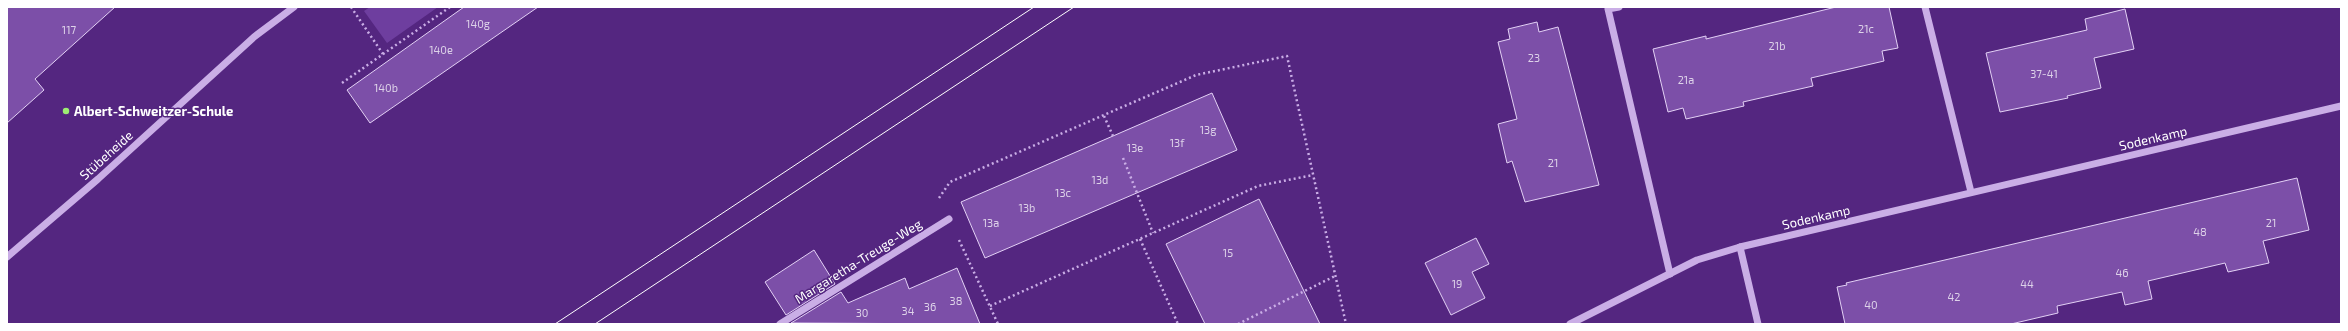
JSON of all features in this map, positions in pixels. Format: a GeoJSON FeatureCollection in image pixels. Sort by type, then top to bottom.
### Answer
{"type":"FeatureCollection","features":[{"type":"Feature","properties":{"kind":"street","name":"Stübeheide"},"geometry":{"type":"LineString","coordinates":[[7,257],[98,179],[254,37],[294,7]]}},
{"type":"Feature","properties":{"kind":"street"},"geometry":{"type":"LineString","coordinates":[[1619,7],[1608,9],[1670,274]]}},
{"type":"Feature","properties":{"kind":"street"},"geometry":{"type":"LineString","coordinates":[[1925,7],[1971,192]]}},
{"type":"Feature","properties":{"kind":"street","name":"Sodenkamp"},"geometry":{"type":"LineString","coordinates":[[1570,324],[1697,260],[1740,247],[2341,106]]}},
{"type":"Feature","properties":{"kind":"street","name":"Margaretha-Treuge-Weg"},"geometry":{"type":"LineString","coordinates":[[780,324],[949,219]]}},
{"type":"Feature","properties":{"kind":"street"},"geometry":{"type":"LineString","coordinates":[[1740,247],[1758,324]]}},
{"type":"Feature","properties":{"kind":"path"},"geometry":{"type":"LineString","coordinates":[[351,7],[383,54]]}},
{"type":"Feature","properties":{"kind":"path"},"geometry":{"type":"LineString","coordinates":[[342,83],[450,7]]}},
{"type":"Feature","properties":{"kind":"path"},"geometry":{"type":"LineString","coordinates":[[998,324],[939,198],[950,182],[1196,75],[1287,56],[1346,324]]}},
{"type":"Feature","properties":{"kind":"path"},"geometry":{"type":"LineString","coordinates":[[1104,116],[1113,136]]}},
{"type":"Feature","properties":{"kind":"path"},"geometry":{"type":"LineString","coordinates":[[1123,158],[1153,233]]}},
{"type":"Feature","properties":{"kind":"path"},"geometry":{"type":"LineString","coordinates":[[990,306],[1258,186],[1313,175]]}},
{"type":"Feature","properties":{"kind":"path"},"geometry":{"type":"LineString","coordinates":[[1140,239],[1178,324]]}},
{"type":"Feature","properties":{"kind":"path"},"geometry":{"type":"LineString","coordinates":[[1238,324],[1335,276]]}},
{"type":"Feature","properties":{"kind":"shaded area"},"geometry":{"type":"Polygon","coordinates":[[[370,7],[438,7],[387,43],[364,11],[370,7]]]}},
{"type":"Feature","properties":{"kind":"building"},"geometry":{"type":"Polygon","coordinates":[[[7,7],[115,7],[35,79],[44,90],[7,123],[7,7]]]}},
{"type":"Feature","properties":{"kind":"building"},"geometry":{"type":"Polygon","coordinates":[[[464,7],[538,7],[370,123],[347,90],[464,7]]]}},
{"type":"Feature","properties":{"kind":"building"},"geometry":{"type":"Polygon","coordinates":[[[1836,7],[1889,7],[1898,48],[1882,51],[1884,61],[1811,78],[1813,86],[1743,102],[1744,106],[1686,119],[1683,108],[1668,112],[1653,49],[1706,36],[1706,39],[1836,7]]]}},
{"type":"Feature","properties":{"kind":"building"},"geometry":{"type":"Polygon","coordinates":[[[2125,9],[2134,49],[2094,58],[2101,88],[2067,96],[2068,98],[2000,112],[1986,53],[2087,30],[2085,19],[2125,9]]]}},
{"type":"Feature","properties":{"kind":"building"},"geometry":{"type":"Polygon","coordinates":[[[1537,22],[1539,32],[1558,27],[1599,185],[1525,202],[1512,161],[1507,163],[1498,124],[1517,119],[1498,42],[1510,39],[1508,29],[1537,22]]]}},
{"type":"Feature","properties":{"kind":"building"},"geometry":{"type":"Polygon","coordinates":[[[1212,93],[1237,150],[985,258],[961,202],[1212,93]]]}},
{"type":"Feature","properties":{"kind":"building"},"geometry":{"type":"Polygon","coordinates":[[[2297,178],[2309,230],[2263,241],[2269,263],[2228,272],[2225,263],[2148,281],[2152,299],[2125,305],[2122,292],[2057,306],[2058,313],[2011,324],[1845,324],[1837,287],[1847,285],[1846,283],[2297,178]]]}},
{"type":"Feature","properties":{"kind":"building"},"geometry":{"type":"Polygon","coordinates":[[[1259,199],[1320,324],[1205,324],[1166,244],[1259,199]]]}},
{"type":"Feature","properties":{"kind":"building"},"geometry":{"type":"Polygon","coordinates":[[[1476,238],[1489,264],[1472,272],[1485,298],[1451,315],[1425,263],[1476,238]]]}},
{"type":"Feature","properties":{"kind":"building"},"geometry":{"type":"Polygon","coordinates":[[[814,250],[835,284],[786,315],[765,282],[814,250]]]}},
{"type":"Feature","properties":{"kind":"building"},"geometry":{"type":"Polygon","coordinates":[[[957,268],[980,324],[791,323],[841,292],[848,303],[905,278],[909,289],[957,268]]]}},
{"type":"Feature","properties":{"kind":"tram line"},"geometry":{"type":"LineString","coordinates":[[555,324],[1034,7]]}},
{"type":"Feature","properties":{"kind":"tram line"},"geometry":{"type":"LineString","coordinates":[[595,324],[1074,7]]}},
{"type":"Feature","properties":{"kind":"place","name":"Albert-Schweitzer-Schule"},"geometry":{"type":"Point","coordinates":[66,111]}}]}
